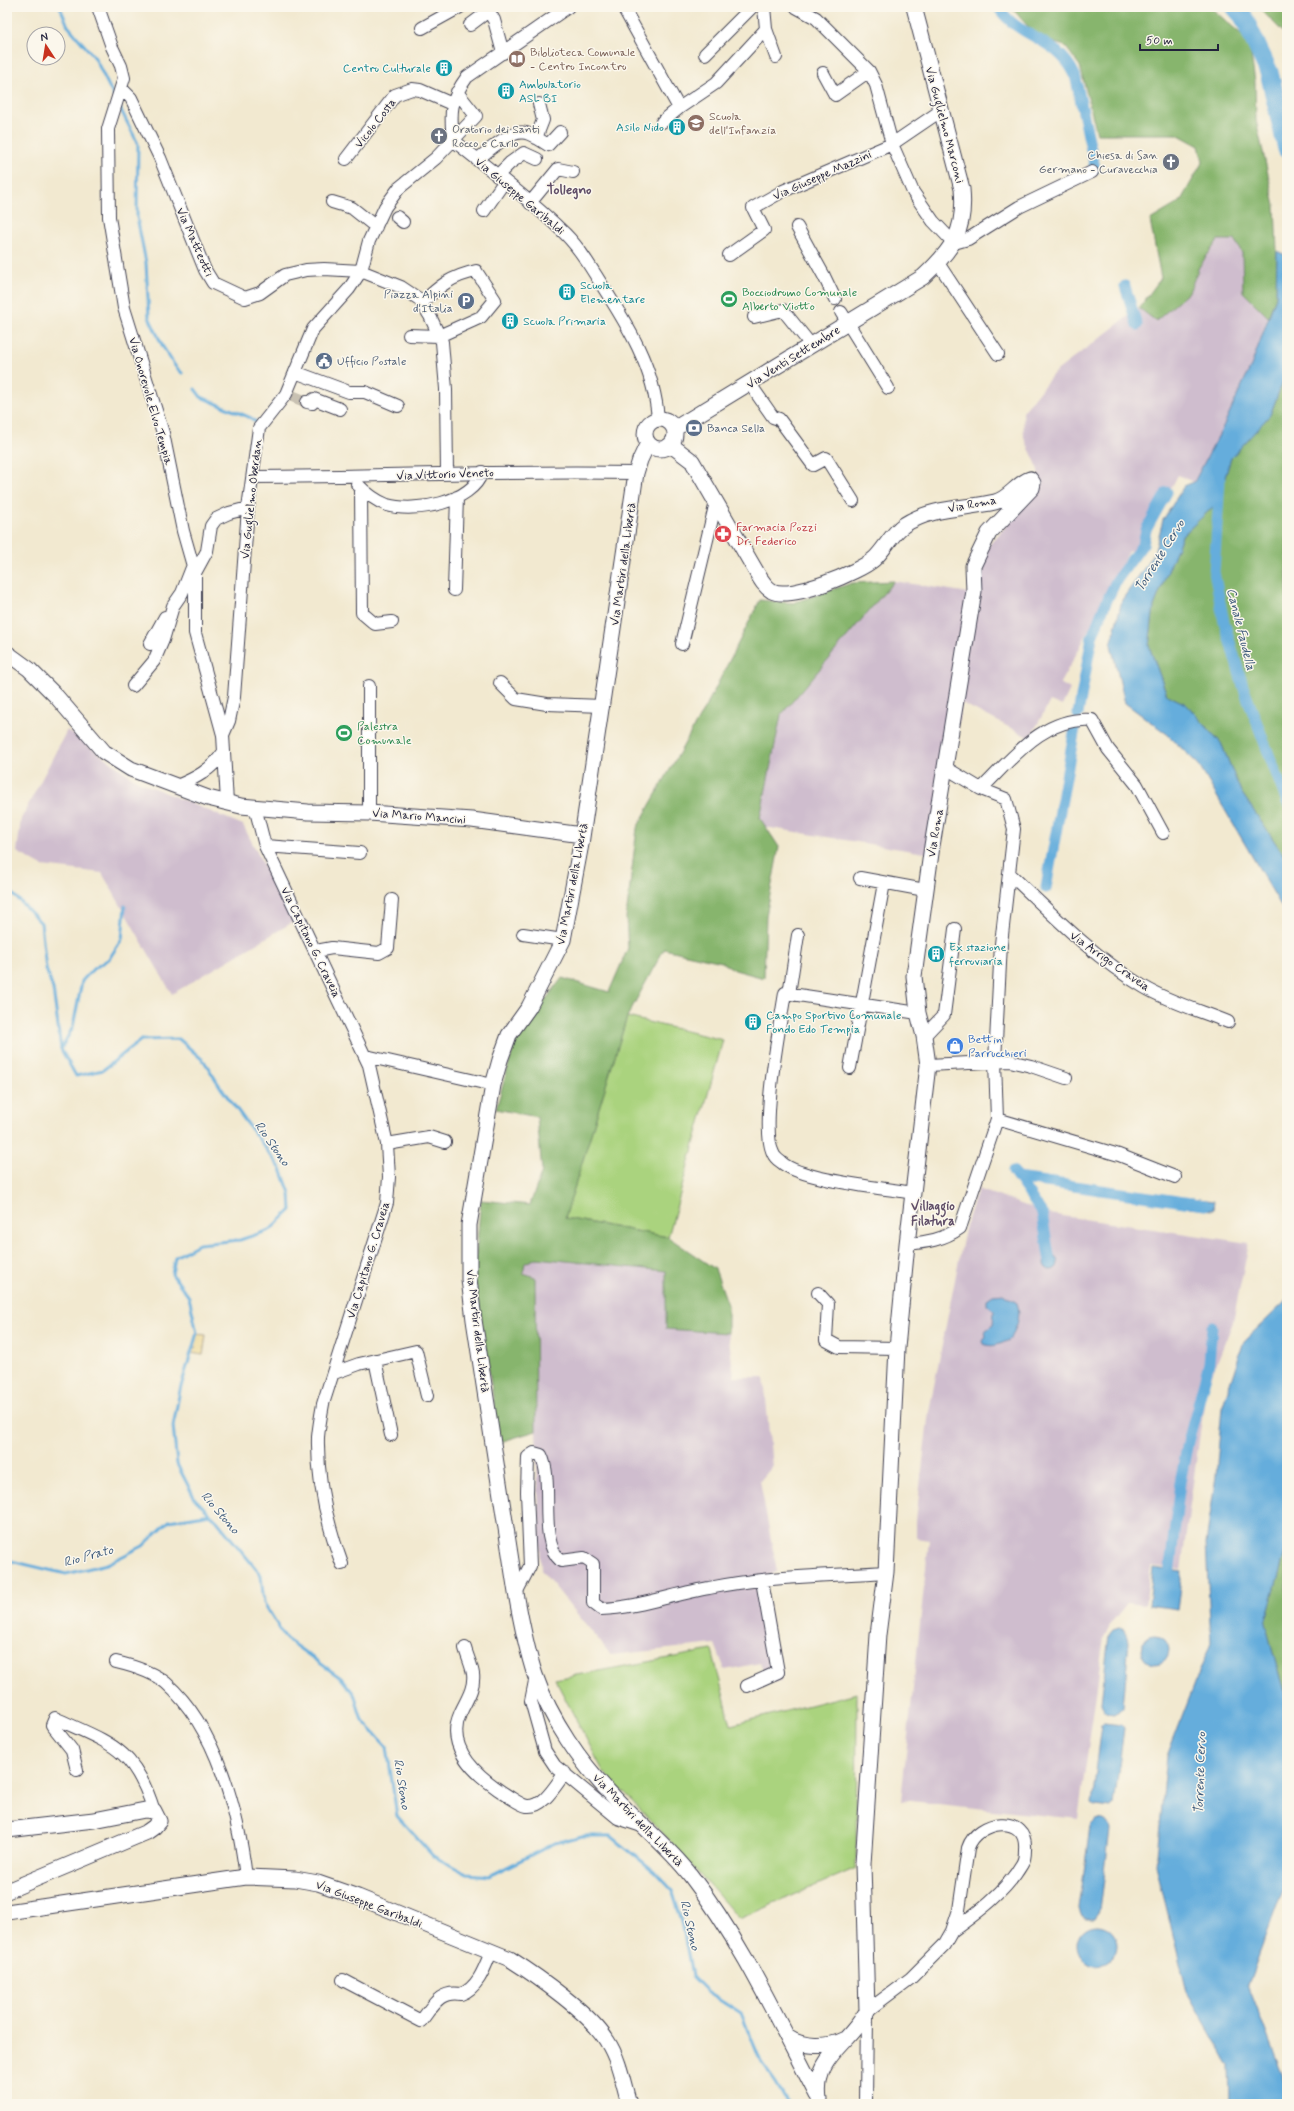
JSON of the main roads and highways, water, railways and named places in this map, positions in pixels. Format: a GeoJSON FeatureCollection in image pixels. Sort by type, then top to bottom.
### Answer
{"type":"FeatureCollection","features":[{"type":"Feature","properties":{"kind":"water"},"geometry":{"type":"Polygon","coordinates":[[[1277,251],[1287,256],[1287,371],[1270,415],[1231,458],[1217,503],[1182,536],[1154,606],[1149,646],[1167,695],[1186,704],[1221,743],[1241,792],[1287,860],[1287,916],[1198,764],[1167,734],[1125,703],[1111,645],[1122,600],[1154,554],[1163,520],[1184,486],[1194,482],[1221,431],[1251,366],[1276,297],[1277,251]]]}},
{"type":"Feature","properties":{"kind":"water"},"geometry":{"type":"Polygon","coordinates":[[[1191,1198],[1214,1201],[1213,1210],[1189,1208],[1191,1198]]]}},
{"type":"Feature","properties":{"kind":"water"},"geometry":{"type":"Polygon","coordinates":[[[1051,1256],[1056,1258],[1058,1263],[1056,1268],[1051,1270],[1046,1268],[1044,1263],[1046,1258],[1051,1256]]]}},
{"type":"Feature","properties":{"kind":"water"},"geometry":{"type":"Polygon","coordinates":[[[1003,1294],[1017,1303],[1019,1313],[1018,1323],[1009,1340],[990,1346],[984,1344],[983,1340],[986,1336],[985,1331],[993,1325],[994,1311],[987,1305],[987,1299],[993,1295],[1003,1294]]]}},
{"type":"Feature","properties":{"kind":"water"},"geometry":{"type":"Polygon","coordinates":[[[1287,1300],[1287,1545],[1265,1623],[1287,1703],[1287,1878],[1248,1985],[1287,2087],[1287,2104],[1230,2104],[1229,2066],[1187,1992],[1156,1865],[1167,1756],[1211,1642],[1206,1543],[1216,1476],[1222,1408],[1244,1341],[1287,1300]]]}},
{"type":"Feature","properties":{"kind":"water"},"geometry":{"type":"Polygon","coordinates":[[[1153,1568],[1182,1572],[1177,1609],[1149,1605],[1153,1568]]]}},
{"type":"Feature","properties":{"kind":"water"},"geometry":{"type":"Polygon","coordinates":[[[1119,1628],[1127,1633],[1129,1642],[1123,1707],[1114,1715],[1105,1712],[1101,1703],[1109,1635],[1113,1630],[1119,1628]]]}},
{"type":"Feature","properties":{"kind":"water"},"geometry":{"type":"Polygon","coordinates":[[[1155,1636],[1165,1640],[1169,1650],[1165,1660],[1155,1664],[1145,1660],[1141,1650],[1145,1640],[1155,1636]]]}},
{"type":"Feature","properties":{"kind":"water"},"geometry":{"type":"Polygon","coordinates":[[[1104,1723],[1122,1725],[1124,1728],[1114,1805],[1112,1807],[1095,1805],[1092,1803],[1102,1725],[1104,1723]]]}},
{"type":"Feature","properties":{"kind":"water"},"geometry":{"type":"Polygon","coordinates":[[[1096,1820],[1106,1821],[1110,1830],[1100,1911],[1095,1918],[1085,1918],[1081,1915],[1079,1909],[1090,1826],[1096,1820]]]}},
{"type":"Feature","properties":{"kind":"water"},"geometry":{"type":"Polygon","coordinates":[[[1097,1925],[1111,1931],[1117,1945],[1111,1959],[1097,1965],[1083,1959],[1077,1945],[1083,1931],[1097,1925]]]}},
{"type":"Feature","properties":{"kind":"waterway"},"geometry":{"type":"LineString","coordinates":[[60,7],[68,26],[95,58],[114,97]]}},
{"type":"Feature","properties":{"kind":"waterway"},"geometry":{"type":"LineString","coordinates":[[998,7],[1016,26],[1048,45],[1058,53],[1067,62],[1075,75],[1095,168]]}},
{"type":"Feature","properties":{"kind":"waterway","name":"Torrente Cervo"},"geometry":{"type":"LineString","coordinates":[[1235,7],[1243,16],[1269,72],[1287,149]]}},
{"type":"Feature","properties":{"kind":"waterway"},"geometry":{"type":"LineString","coordinates":[[119,106],[138,144],[137,217],[146,263],[149,317],[163,347],[175,366],[182,373]]}},
{"type":"Feature","properties":{"kind":"waterway"},"geometry":{"type":"LineString","coordinates":[[1125,286],[1137,325]]}},
{"type":"Feature","properties":{"kind":"waterway"},"geometry":{"type":"LineString","coordinates":[[195,389],[201,397],[251,418],[257,423]]}},
{"type":"Feature","properties":{"kind":"waterway","name":"Canale Faudella"},"geometry":{"type":"LineString","coordinates":[[1220,480],[1214,572],[1224,622],[1244,689],[1287,802]]}},
{"type":"Feature","properties":{"kind":"waterway"},"geometry":{"type":"LineString","coordinates":[[1078,714],[1092,637],[1104,607],[1116,581],[1143,544],[1146,530],[1167,492]]}},
{"type":"Feature","properties":{"kind":"waterway"},"geometry":{"type":"LineString","coordinates":[[1046,888],[1075,728]]}},
{"type":"Feature","properties":{"kind":"waterway","name":"Rio Stono"},"geometry":{"type":"LineString","coordinates":[[7,884],[10,891],[41,923],[46,969],[53,989],[61,1049],[76,1076],[103,1070],[141,1040],[179,1039],[204,1061],[221,1088],[281,1169],[290,1193],[291,1210],[270,1230],[240,1240],[199,1244],[175,1257],[172,1274],[189,1297],[197,1333],[180,1390],[173,1426],[177,1464],[195,1499],[217,1521],[261,1575],[264,1603],[286,1639],[341,1678],[354,1694],[362,1720],[387,1747],[397,1816],[433,1856],[467,1874],[489,1876],[555,1843],[582,1836],[611,1836],[655,1872],[672,1890],[682,1922],[692,1976],[707,1991],[741,2013],[761,2062],[776,2083],[788,2104]]}},
{"type":"Feature","properties":{"kind":"waterway"},"geometry":{"type":"LineString","coordinates":[[61,1049],[73,1027],[82,981],[93,969],[109,959],[122,939],[125,906]]}},
{"type":"Feature","properties":{"kind":"waterway"},"geometry":{"type":"LineString","coordinates":[[1013,1171],[1018,1178],[1205,1205]]}},
{"type":"Feature","properties":{"kind":"waterway"},"geometry":{"type":"LineString","coordinates":[[1018,1178],[1042,1213],[1050,1262]]}},
{"type":"Feature","properties":{"kind":"waterway"},"geometry":{"type":"LineString","coordinates":[[1168,1584],[1180,1483],[1188,1442],[1209,1363],[1212,1327]]}},
{"type":"Feature","properties":{"kind":"waterway","name":"Rio Prato"},"geometry":{"type":"LineString","coordinates":[[7,1560],[66,1574],[107,1564],[143,1546],[169,1521],[210,1514]]}},
{"type":"Feature","properties":{"kind":"waterway"},"geometry":{"type":"LineString","coordinates":[[7,2101],[15,2104]]}},
{"type":"Feature","properties":{"kind":"tunnel"},"geometry":{"type":"LineString","coordinates":[[292,396],[307,402]]}},
{"type":"Feature","properties":{"kind":"place","name":"Biblioteca Comunale - Centro Incontro"},"geometry":{"type":"Point","coordinates":[517,59]}},
{"type":"Feature","properties":{"kind":"place","name":"Centro Culturale"},"geometry":{"type":"Point","coordinates":[444,68]}},
{"type":"Feature","properties":{"kind":"place","name":"Ambulatorio ASL BI"},"geometry":{"type":"Point","coordinates":[506,91]}},
{"type":"Feature","properties":{"kind":"place","name":"Scuola dell'Infanzia"},"geometry":{"type":"Point","coordinates":[696,123]}},
{"type":"Feature","properties":{"kind":"place","name":"Asilo Nido"},"geometry":{"type":"Point","coordinates":[677,127]}},
{"type":"Feature","properties":{"kind":"place","name":"Oratorio dei Santi Rocco e Carlo"},"geometry":{"type":"Point","coordinates":[439,136]}},
{"type":"Feature","properties":{"kind":"place","name":"Chiesa di San Germano - Curavecchia"},"geometry":{"type":"Point","coordinates":[1171,162]}},
{"type":"Feature","properties":{"kind":"place","name":"Scuola Elementare"},"geometry":{"type":"Point","coordinates":[567,292]}},
{"type":"Feature","properties":{"kind":"place","name":"Bocciodromo Comunale Alberto Viotto"},"geometry":{"type":"Point","coordinates":[729,299]}},
{"type":"Feature","properties":{"kind":"place","name":"Piazza Alpini d'Italia"},"geometry":{"type":"Point","coordinates":[466,301]}},
{"type":"Feature","properties":{"kind":"place","name":"Scuola Primaria"},"geometry":{"type":"Point","coordinates":[510,321]}},
{"type":"Feature","properties":{"kind":"place","name":"Ufficio Postale"},"geometry":{"type":"Point","coordinates":[324,361]}},
{"type":"Feature","properties":{"kind":"place","name":"Banca Sella"},"geometry":{"type":"Point","coordinates":[694,428]}},
{"type":"Feature","properties":{"kind":"place","name":"Farmacia Pozzi Dr. Federico"},"geometry":{"type":"Point","coordinates":[723,534]}},
{"type":"Feature","properties":{"kind":"place","name":"Palestra Comunale"},"geometry":{"type":"Point","coordinates":[344,733]}},
{"type":"Feature","properties":{"kind":"place","name":"Ex stazione ferroviaria"},"geometry":{"type":"Point","coordinates":[936,954]}},
{"type":"Feature","properties":{"kind":"place","name":"Campo Sportivo Comunale Fondo Edo Tempia"},"geometry":{"type":"Point","coordinates":[753,1022]}},
{"type":"Feature","properties":{"kind":"place","name":"Bettin Parrucchieri"},"geometry":{"type":"Point","coordinates":[955,1046]}},
{"type":"Feature","properties":{"kind":"district","name":"Tollegno"},"geometry":{"type":"Point","coordinates":[569,189]}},
{"type":"Feature","properties":{"kind":"district","name":"Villaggio Filatura"},"geometry":{"type":"Point","coordinates":[933,1212]}}]}
